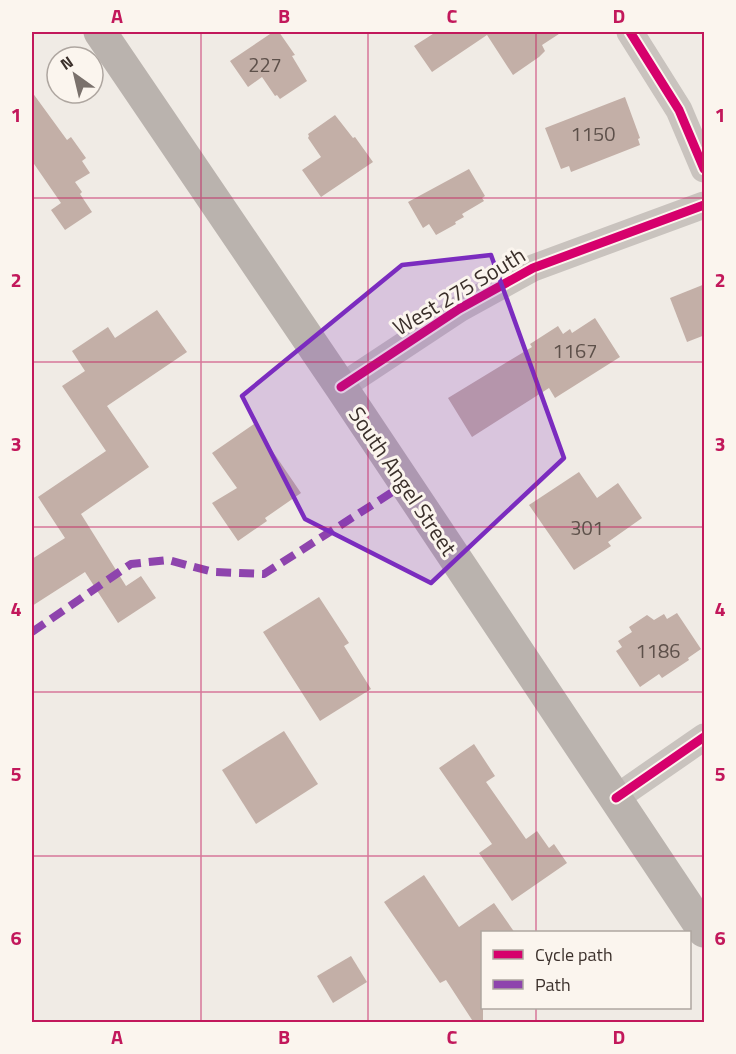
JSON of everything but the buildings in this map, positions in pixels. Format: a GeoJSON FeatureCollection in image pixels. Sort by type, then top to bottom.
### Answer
{"type":"FeatureCollection","features":[{"type":"Feature","properties":{"kind":"main road","name":"South Angel Street"},"geometry":{"type":"LineString","coordinates":[[99,32],[341,387],[705,931]]}},
{"type":"Feature","properties":{"kind":"street"},"geometry":{"type":"LineString","coordinates":[[630,32],[679,110],[705,169]]}},
{"type":"Feature","properties":{"kind":"street","name":"West 275 South"},"geometry":{"type":"LineString","coordinates":[[341,387],[459,309],[532,268],[705,205]]}},
{"type":"Feature","properties":{"kind":"street"},"geometry":{"type":"LineString","coordinates":[[616,798],[705,736]]}},
{"type":"Feature","properties":{"kind":"highlighted area"},"geometry":{"type":"Polygon","coordinates":[[[491,255],[564,458],[431,583],[305,519],[242,396],[402,265],[491,255]]]}},
{"type":"Feature","properties":{"kind":"marked path"},"geometry":{"type":"LineString","coordinates":[[32,632],[131,564],[168,560],[213,572],[264,574],[405,484]]}},
{"type":"Feature","properties":{"kind":"cycle path"},"geometry":{"type":"LineString","coordinates":[[630,32],[679,110],[704,169]]}},
{"type":"Feature","properties":{"kind":"cycle path"},"geometry":{"type":"LineString","coordinates":[[341,387],[459,309],[533,268],[704,205]]}},
{"type":"Feature","properties":{"kind":"cycle path"},"geometry":{"type":"LineString","coordinates":[[616,798],[704,737]]}}]}
